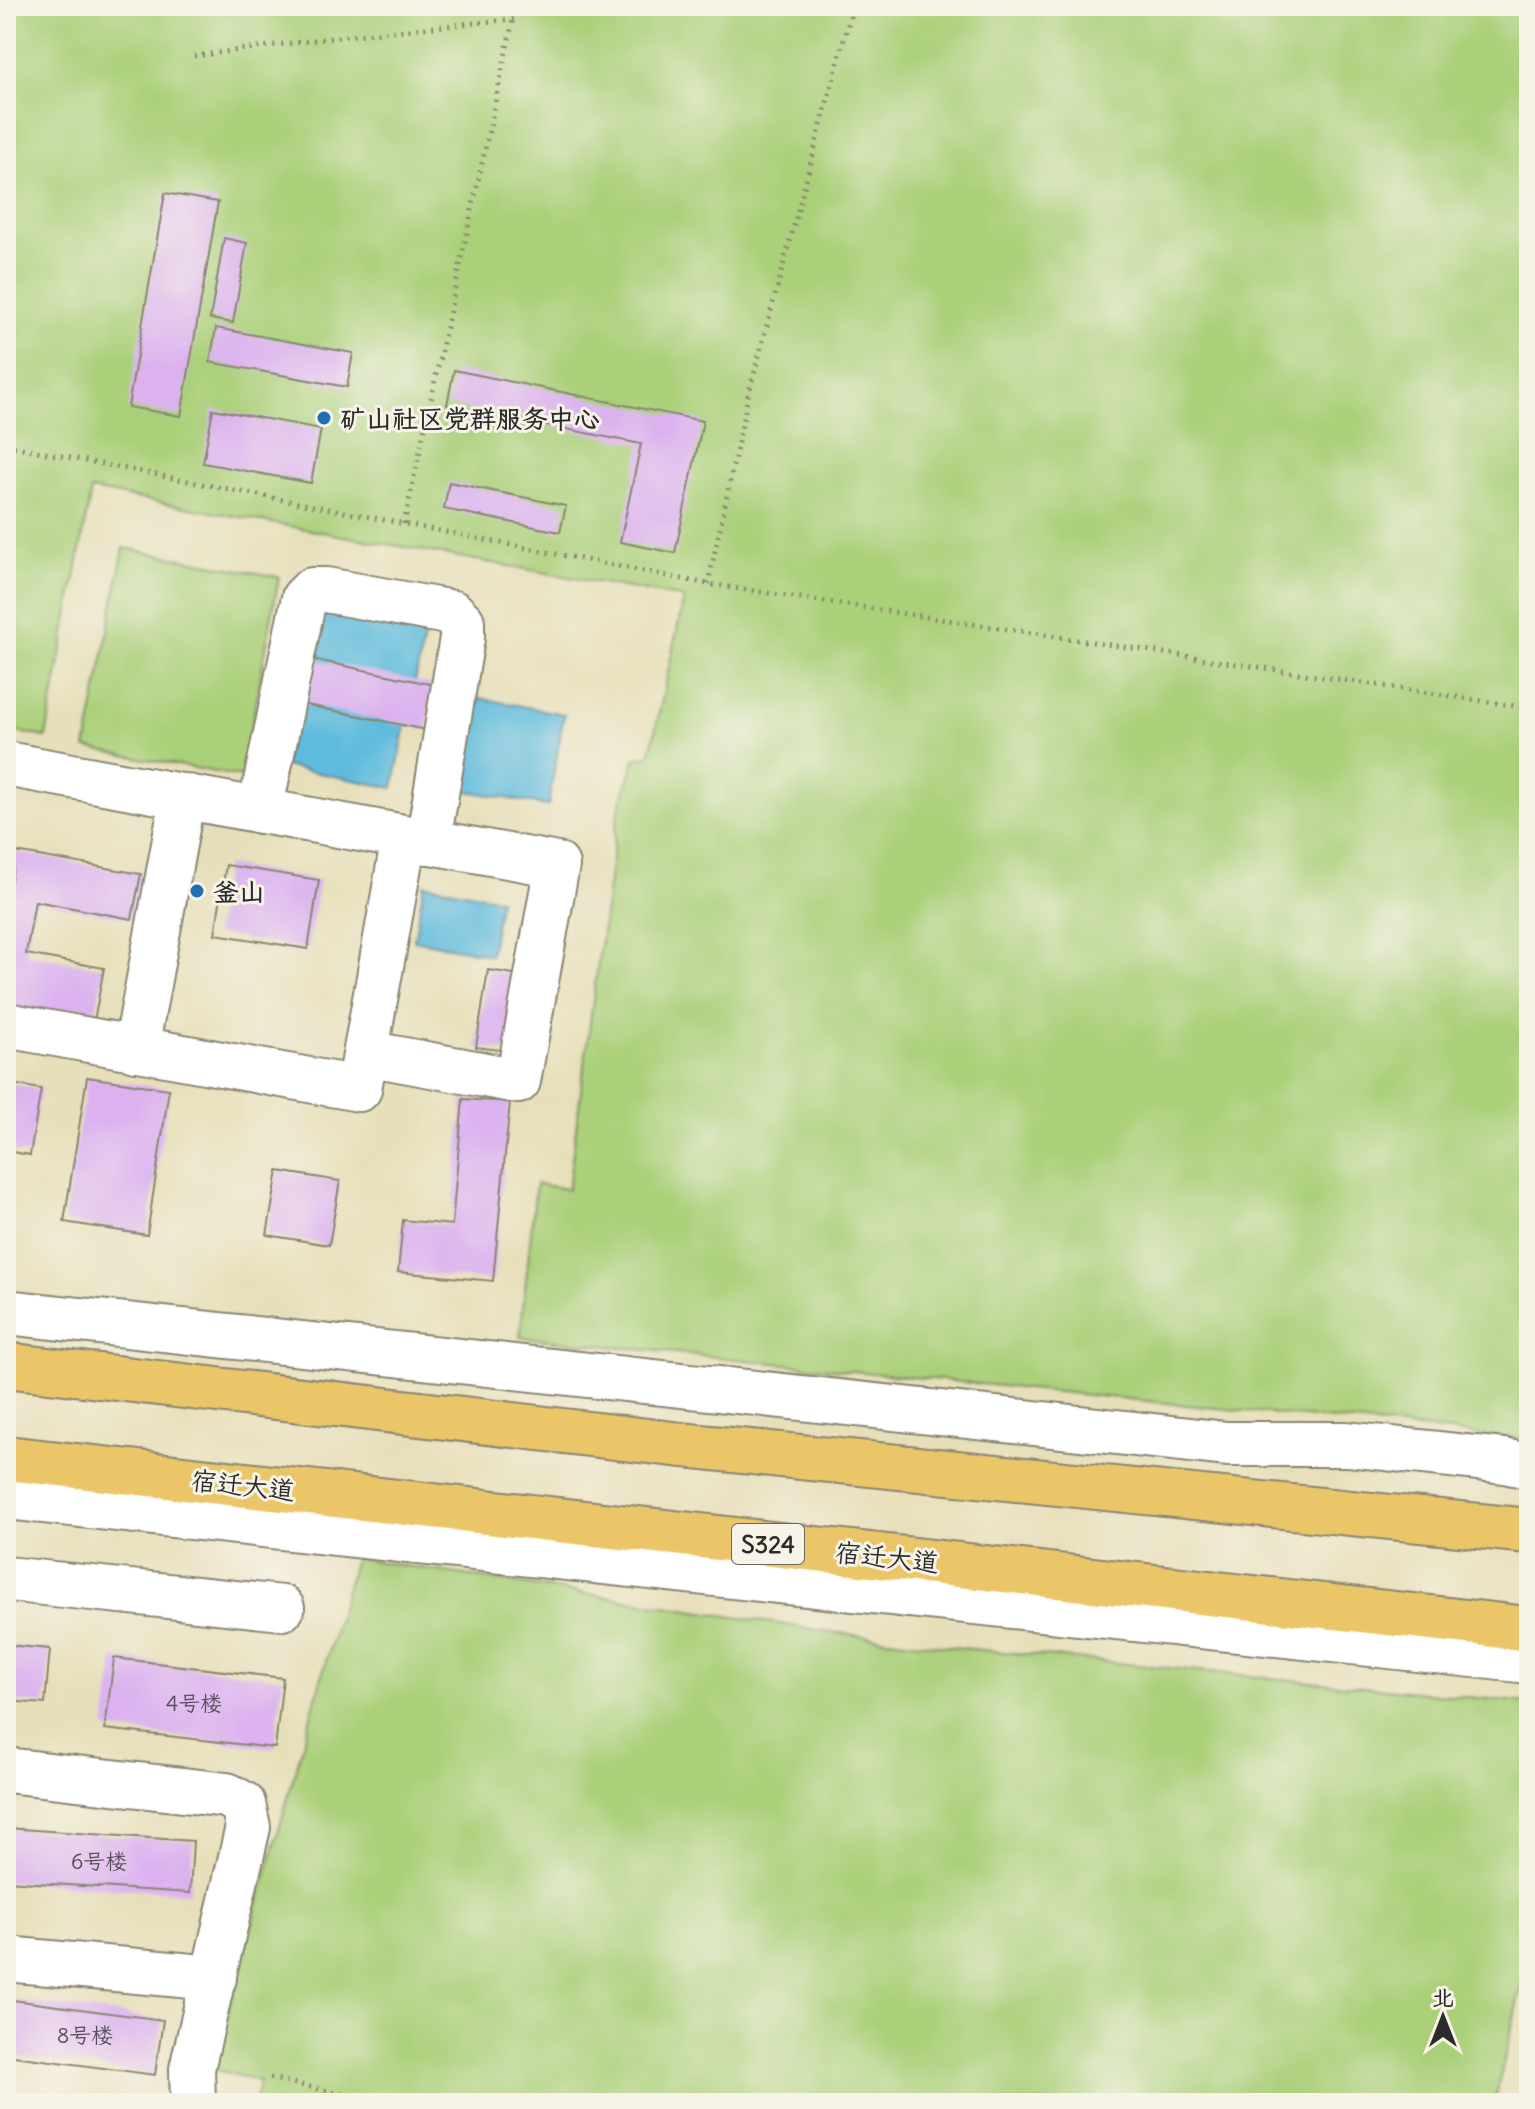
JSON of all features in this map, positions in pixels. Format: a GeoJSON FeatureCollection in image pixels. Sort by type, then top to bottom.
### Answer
{"type":"FeatureCollection","features":[{"type":"Feature","properties":{"kind":"main road"},"geometry":{"type":"LineString","coordinates":[[6,1365],[682,1445],[1529,1531]]}},
{"type":"Feature","properties":{"kind":"main road","name":"宿迁大道"},"geometry":{"type":"LineString","coordinates":[[6,1458],[1529,1629]]}},
{"type":"Feature","properties":{"kind":"lane"},"geometry":{"type":"LineString","coordinates":[[6,1025],[359,1089],[462,638],[462,622],[453,613],[312,590],[304,598],[260,811]]}},
{"type":"Feature","properties":{"kind":"lane"},"geometry":{"type":"LineString","coordinates":[[6,764],[557,865],[518,1081],[366,1053]]}},
{"type":"Feature","properties":{"kind":"lane"},"geometry":{"type":"LineString","coordinates":[[136,1049],[183,796]]}},
{"type":"Feature","properties":{"kind":"lane"},"geometry":{"type":"LineString","coordinates":[[6,1312],[1227,1444],[1347,1444],[1529,1466]]}},
{"type":"Feature","properties":{"kind":"lane"},"geometry":{"type":"LineString","coordinates":[[6,1497],[1529,1661]]}},
{"type":"Feature","properties":{"kind":"lane"},"geometry":{"type":"LineString","coordinates":[[6,1579],[282,1608]]}},
{"type":"Feature","properties":{"kind":"lane"},"geometry":{"type":"LineString","coordinates":[[6,1770],[227,1795],[243,1804],[248,1827],[192,2069],[193,2103]]}},
{"type":"Feature","properties":{"kind":"lane"},"geometry":{"type":"LineString","coordinates":[[6,1959],[214,1978]]}},
{"type":"Feature","properties":{"kind":"path"},"geometry":{"type":"LineString","coordinates":[[404,524],[516,6]]}},
{"type":"Feature","properties":{"kind":"path"},"geometry":{"type":"LineString","coordinates":[[708,584],[748,396],[853,6]]}},
{"type":"Feature","properties":{"kind":"path"},"geometry":{"type":"LineString","coordinates":[[194,56],[346,36],[514,19]]}},
{"type":"Feature","properties":{"kind":"path"},"geometry":{"type":"LineString","coordinates":[[6,445],[708,584],[1529,708]]}},
{"type":"Feature","properties":{"kind":"path"},"geometry":{"type":"LineString","coordinates":[[1523,2103],[1529,2077]]}},
{"type":"Feature","properties":{"kind":"path"},"geometry":{"type":"LineString","coordinates":[[270,2078],[381,2103]]}},
{"type":"Feature","properties":{"kind":"green space"},"geometry":{"type":"Polygon","coordinates":[[[6,6],[1529,6],[1529,1440],[520,1337],[536,1184],[568,1189],[618,812],[635,759],[650,755],[684,598],[91,490],[46,737],[6,730],[6,6]]]}},
{"type":"Feature","properties":{"kind":"green space"},"geometry":{"type":"Polygon","coordinates":[[[124,548],[279,577],[242,777],[86,748],[124,548]]]}},
{"type":"Feature","properties":{"kind":"green space"},"geometry":{"type":"Polygon","coordinates":[[[355,1558],[831,1632],[962,1648],[1529,1703],[1529,1953],[1494,2103],[254,2103],[260,2081],[212,2069],[355,1558]]]}},
{"type":"Feature","properties":{"kind":"water"},"geometry":{"type":"Polygon","coordinates":[[[316,611],[425,633],[393,788],[284,766],[316,611]]]}},
{"type":"Feature","properties":{"kind":"water"},"geometry":{"type":"Polygon","coordinates":[[[474,697],[564,714],[548,806],[457,789],[474,697]]]}},
{"type":"Feature","properties":{"kind":"water"},"geometry":{"type":"Polygon","coordinates":[[[424,884],[500,899],[490,955],[414,940],[424,884]]]}},
{"type":"Feature","properties":{"kind":"building"},"geometry":{"type":"Polygon","coordinates":[[[165,193],[218,202],[181,416],[128,407],[165,193]]]}},
{"type":"Feature","properties":{"kind":"building"},"geometry":{"type":"Polygon","coordinates":[[[224,238],[247,243],[233,323],[210,319],[224,238]]]}},
{"type":"Feature","properties":{"kind":"building"},"geometry":{"type":"Polygon","coordinates":[[[216,328],[353,353],[347,387],[210,362],[216,328]]]}},
{"type":"Feature","properties":{"kind":"building"},"geometry":{"type":"Polygon","coordinates":[[[454,370],[703,421],[675,553],[620,542],[641,444],[447,405],[454,370]]]}},
{"type":"Feature","properties":{"kind":"building"},"geometry":{"type":"Polygon","coordinates":[[[213,409],[321,429],[311,483],[203,463],[213,409]]]}},
{"type":"Feature","properties":{"kind":"building"},"geometry":{"type":"Polygon","coordinates":[[[449,482],[566,506],[560,532],[444,509],[449,482]]]}},
{"type":"Feature","properties":{"kind":"building"},"geometry":{"type":"Polygon","coordinates":[[[307,658],[435,685],[426,730],[297,703],[307,658]]]}},
{"type":"Feature","properties":{"kind":"building"},"geometry":{"type":"Polygon","coordinates":[[[16,852],[141,874],[132,919],[35,901],[26,954],[104,968],[94,1021],[6,1006],[6,906],[16,852]]]}},
{"type":"Feature","properties":{"kind":"building"},"geometry":{"type":"Polygon","coordinates":[[[226,865],[319,880],[308,949],[215,934],[226,865]]]}},
{"type":"Feature","properties":{"kind":"building"},"geometry":{"type":"Polygon","coordinates":[[[488,970],[520,975],[507,1051],[476,1047],[488,970]]]}},
{"type":"Feature","properties":{"kind":"building"},"geometry":{"type":"Polygon","coordinates":[[[87,1077],[169,1089],[147,1235],[64,1222],[87,1077]]]}},
{"type":"Feature","properties":{"kind":"building"},"geometry":{"type":"Polygon","coordinates":[[[6,1083],[41,1089],[30,1155],[6,1151],[6,1083]]]}},
{"type":"Feature","properties":{"kind":"building"},"geometry":{"type":"Polygon","coordinates":[[[463,1099],[510,1102],[493,1281],[398,1272],[403,1220],[452,1225],[463,1099]]]}},
{"type":"Feature","properties":{"kind":"building"},"geometry":{"type":"Polygon","coordinates":[[[278,1171],[340,1181],[329,1245],[267,1235],[278,1171]]]}},
{"type":"Feature","properties":{"kind":"building"},"geometry":{"type":"Polygon","coordinates":[[[6,1645],[50,1649],[45,1704],[6,1701],[6,1645]]]}},
{"type":"Feature","properties":{"kind":"building"},"geometry":{"type":"Polygon","coordinates":[[[114,1658],[283,1678],[275,1748],[105,1729],[114,1658]]]}},
{"type":"Feature","properties":{"kind":"building"},"geometry":{"type":"Polygon","coordinates":[[[6,1828],[193,1841],[190,1893],[6,1881],[6,1828]]]}},
{"type":"Feature","properties":{"kind":"building"},"geometry":{"type":"Polygon","coordinates":[[[13,2000],[163,2020],[155,2075],[6,2055],[13,2000]]]}},
{"type":"Feature","properties":{"kind":"place","name":"矿山社区党群服务中心"},"geometry":{"type":"Point","coordinates":[324,418]}},
{"type":"Feature","properties":{"kind":"place","name":"釜山"},"geometry":{"type":"Point","coordinates":[197,891]}}]}
